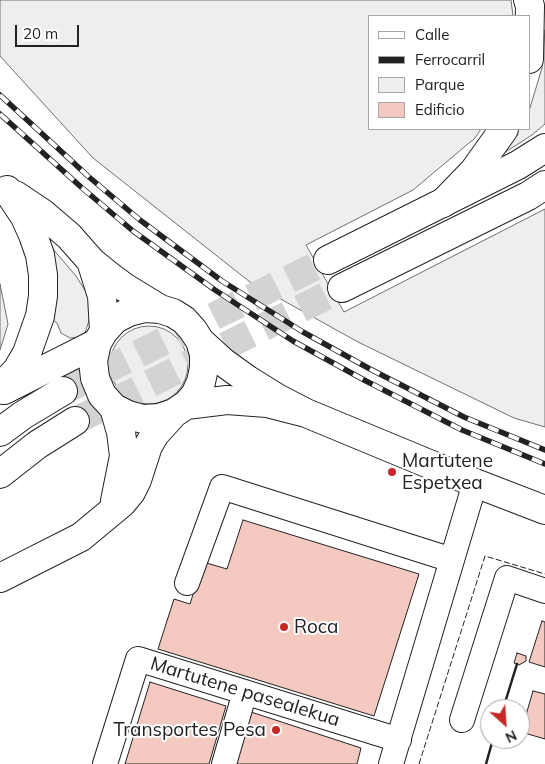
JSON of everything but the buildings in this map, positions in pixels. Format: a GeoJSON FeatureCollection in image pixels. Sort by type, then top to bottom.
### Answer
{"type":"FeatureCollection","features":[{"type":"Feature","properties":{"kind":"main road"},"geometry":{"type":"LineString","coordinates":[[528,0],[530,15]]}},
{"type":"Feature","properties":{"kind":"main road"},"geometry":{"type":"LineString","coordinates":[[442,203],[474,171],[503,130]]}},
{"type":"Feature","properties":{"kind":"main road"},"geometry":{"type":"LineString","coordinates":[[328,260],[518,165],[545,148]]}},
{"type":"Feature","properties":{"kind":"main road"},"geometry":{"type":"LineString","coordinates":[[342,288],[528,196],[545,185]]}},
{"type":"Feature","properties":{"kind":"main road"},"geometry":{"type":"LineString","coordinates":[[3,187],[42,213],[62,230],[91,262],[124,287],[160,309]]}},
{"type":"Feature","properties":{"kind":"main road"},"geometry":{"type":"LineString","coordinates":[[0,388],[17,370],[27,353],[40,316],[43,296],[40,255],[25,217],[3,187]]}},
{"type":"Feature","properties":{"kind":"main road"},"geometry":{"type":"LineString","coordinates":[[91,262],[102,296],[100,337],[93,361],[95,378],[102,395],[114,408],[128,416],[143,419],[159,418],[180,409],[227,400],[287,407],[306,413]]}},
{"type":"Feature","properties":{"kind":"main road"},"geometry":{"type":"LineString","coordinates":[[0,392],[100,337],[115,319],[129,312],[145,308],[160,309],[173,313],[184,320],[200,341],[223,362],[277,398],[306,413],[545,510]]}},
{"type":"Feature","properties":{"kind":"main road"},"geometry":{"type":"LineString","coordinates":[[0,578],[81,537],[122,503],[131,492],[148,446],[155,434],[195,395],[201,382],[204,368],[204,354],[200,341]]}},
{"type":"Feature","properties":{"kind":"main road"},"geometry":{"type":"LineString","coordinates":[[0,432],[23,415],[63,391]]}},
{"type":"Feature","properties":{"kind":"main road"},"geometry":{"type":"LineString","coordinates":[[112,512],[124,456],[121,432],[114,408]]}},
{"type":"Feature","properties":{"kind":"main road"},"geometry":{"type":"LineString","coordinates":[[0,474],[37,445],[75,421]]}},
{"type":"Feature","properties":{"kind":"street"},"geometry":{"type":"LineString","coordinates":[[392,764],[475,483]]}},
{"type":"Feature","properties":{"kind":"street"},"geometry":{"type":"LineString","coordinates":[[188,583],[222,486],[452,560]]}},
{"type":"Feature","properties":{"kind":"street"},"geometry":{"type":"LineString","coordinates":[[462,720],[507,578],[545,591]]}},
{"type":"Feature","properties":{"kind":"street","name":"Martutene pasealekua"},"geometry":{"type":"LineString","coordinates":[[105,764],[138,659],[399,740]]}},
{"type":"Feature","properties":{"kind":"street"},"geometry":{"type":"LineString","coordinates":[[224,764],[245,692]]}},
{"type":"Feature","properties":{"kind":"green space"},"geometry":{"type":"Polygon","coordinates":[[[0,0],[511,0],[513,15],[368,15],[368,130],[480,130],[475,138],[413,190],[306,245],[344,312],[545,209],[545,427],[514,418],[358,342],[250,282],[93,158],[0,56],[0,0]]]}},
{"type":"Feature","properties":{"kind":"green space"},"geometry":{"type":"Polygon","coordinates":[[[545,30],[545,124],[504,153],[517,130],[530,130],[530,108],[542,68],[545,30]]]}},
{"type":"Feature","properties":{"kind":"green space"},"geometry":{"type":"Polygon","coordinates":[[[47,242],[76,276],[88,295],[91,314],[85,333],[79,337],[70,338],[61,333],[57,323],[50,318],[47,242]]]}},
{"type":"Feature","properties":{"kind":"green space"},"geometry":{"type":"Polygon","coordinates":[[[0,284],[8,324],[0,350],[0,284]]]}},
{"type":"Feature","properties":{"kind":"green space"},"geometry":{"type":"Polygon","coordinates":[[[149,326],[164,329],[176,338],[185,350],[188,365],[185,380],[176,392],[164,401],[149,404],[134,401],[122,392],[113,380],[110,365],[113,350],[122,338],[134,329],[149,326]]]}},
{"type":"Feature","properties":{"kind":"tunnel"},"geometry":{"type":"LineString","coordinates":[[63,391],[328,260]]}},
{"type":"Feature","properties":{"kind":"tunnel"},"geometry":{"type":"LineString","coordinates":[[75,421],[342,288]]}},
{"type":"Feature","properties":{"kind":"railway"},"geometry":{"type":"LineString","coordinates":[[0,95],[89,177],[140,220],[222,281],[303,332],[370,369],[464,417],[545,450]]}},
{"type":"Feature","properties":{"kind":"railway"},"geometry":{"type":"LineString","coordinates":[[0,114],[133,231],[215,290],[293,341],[462,430],[545,464]]}},
{"type":"Feature","properties":{"kind":"fence"},"geometry":{"type":"LineString","coordinates":[[419,764],[485,556],[545,574]]}},
{"type":"Feature","properties":{"kind":"wall"},"geometry":{"type":"LineString","coordinates":[[506,699],[517,664]]}},
{"type":"Feature","properties":{"kind":"wall"},"geometry":{"type":"LineString","coordinates":[[486,764],[490,749]]}},
{"type":"Feature","properties":{"kind":"place","name":"Martutene Espetxea"},"geometry":{"type":"Point","coordinates":[392,472]}},
{"type":"Feature","properties":{"kind":"place","name":"Roca"},"geometry":{"type":"Point","coordinates":[284,627]}},
{"type":"Feature","properties":{"kind":"place","name":"Transportes Pesa"},"geometry":{"type":"Point","coordinates":[276,730]}}]}
